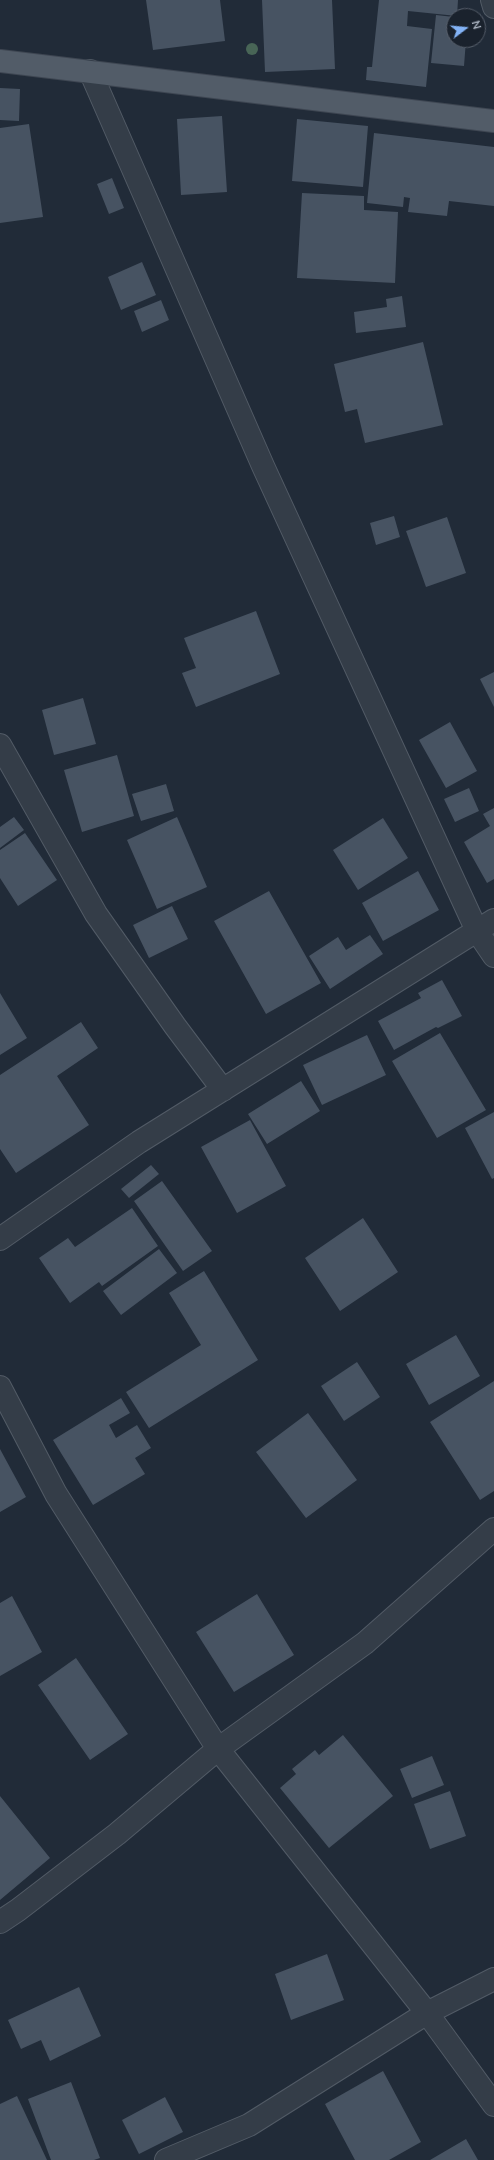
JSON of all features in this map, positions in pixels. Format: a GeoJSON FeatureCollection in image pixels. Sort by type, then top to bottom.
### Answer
{"type":"FeatureCollection","features":[{"type":"Feature","properties":{"kind":"main road"},"geometry":{"type":"LineString","coordinates":[[0,61],[494,121]]}},
{"type":"Feature","properties":{"kind":"street"},"geometry":{"type":"LineString","coordinates":[[492,0],[494,7]]}},
{"type":"Feature","properties":{"kind":"street"},"geometry":{"type":"LineString","coordinates":[[90,71],[263,466],[486,925],[494,956]]}},
{"type":"Feature","properties":{"kind":"street"},"geometry":{"type":"LineString","coordinates":[[0,745],[96,914],[174,1026],[223,1090]]}},
{"type":"Feature","properties":{"kind":"street"},"geometry":{"type":"LineString","coordinates":[[0,1239],[139,1142],[486,925]]}},
{"type":"Feature","properties":{"kind":"street"},"geometry":{"type":"LineString","coordinates":[[0,1387],[56,1494],[218,1749],[427,2014],[494,2105]]}},
{"type":"Feature","properties":{"kind":"street"},"geometry":{"type":"LineString","coordinates":[[0,1922],[18,1910],[117,1834],[218,1749],[365,1643],[494,1529]]}},
{"type":"Feature","properties":{"kind":"street"},"geometry":{"type":"LineString","coordinates":[[166,2160],[249,2124],[427,2014],[494,1979]]}},
{"type":"Feature","properties":{"kind":"building"},"geometry":{"type":"Polygon","coordinates":[[[146,0],[220,0],[225,41],[153,50],[146,0]]]}},
{"type":"Feature","properties":{"kind":"building"},"geometry":{"type":"Polygon","coordinates":[[[262,0],[332,0],[335,69],[265,72],[262,0]]]}},
{"type":"Feature","properties":{"kind":"building"},"geometry":{"type":"Polygon","coordinates":[[[379,0],[458,0],[458,8],[446,8],[446,15],[408,11],[407,26],[432,29],[426,87],[366,80],[367,67],[372,67],[379,0]]]}},
{"type":"Feature","properties":{"kind":"building"},"geometry":{"type":"Polygon","coordinates":[[[436,15],[446,16],[446,48],[465,48],[464,66],[431,63],[436,15]]]}},
{"type":"Feature","properties":{"kind":"building"},"geometry":{"type":"Polygon","coordinates":[[[0,88],[20,89],[19,121],[0,120],[0,88]]]}},
{"type":"Feature","properties":{"kind":"building"},"geometry":{"type":"Polygon","coordinates":[[[222,116],[227,192],[181,195],[177,119],[222,116]]]}},
{"type":"Feature","properties":{"kind":"building"},"geometry":{"type":"Polygon","coordinates":[[[297,119],[368,126],[363,187],[292,181],[297,119]]]}},
{"type":"Feature","properties":{"kind":"building"},"geometry":{"type":"Polygon","coordinates":[[[29,124],[43,217],[0,223],[0,128],[29,124]]]}},
{"type":"Feature","properties":{"kind":"building"},"geometry":{"type":"Polygon","coordinates":[[[374,133],[494,147],[494,206],[449,201],[447,216],[408,212],[410,198],[404,197],[403,207],[367,203],[374,133]]]}},
{"type":"Feature","properties":{"kind":"building"},"geometry":{"type":"Polygon","coordinates":[[[112,178],[124,208],[109,214],[97,184],[112,178]]]}},
{"type":"Feature","properties":{"kind":"building"},"geometry":{"type":"Polygon","coordinates":[[[302,193],[364,196],[364,210],[398,212],[395,283],[297,278],[302,193]]]}},
{"type":"Feature","properties":{"kind":"building"},"geometry":{"type":"Polygon","coordinates":[[[142,262],[156,295],[121,310],[108,277],[142,262]]]}},
{"type":"Feature","properties":{"kind":"building"},"geometry":{"type":"Polygon","coordinates":[[[402,296],[406,327],[356,333],[354,312],[387,307],[386,299],[402,296]]]}},
{"type":"Feature","properties":{"kind":"building"},"geometry":{"type":"Polygon","coordinates":[[[161,300],[169,320],[142,332],[134,311],[161,300]]]}},
{"type":"Feature","properties":{"kind":"building"},"geometry":{"type":"Polygon","coordinates":[[[423,342],[443,425],[365,443],[357,409],[345,412],[334,364],[423,342]]]}},
{"type":"Feature","properties":{"kind":"building"},"geometry":{"type":"Polygon","coordinates":[[[394,516],[400,537],[376,545],[370,523],[394,516]]]}},
{"type":"Feature","properties":{"kind":"building"},"geometry":{"type":"Polygon","coordinates":[[[447,517],[466,573],[426,587],[406,531],[447,517]]]}},
{"type":"Feature","properties":{"kind":"building"},"geometry":{"type":"Polygon","coordinates":[[[256,611],[280,674],[196,707],[182,673],[196,668],[184,638],[256,611]]]}},
{"type":"Feature","properties":{"kind":"building"},"geometry":{"type":"Polygon","coordinates":[[[494,672],[494,707],[480,679],[494,672]]]}},
{"type":"Feature","properties":{"kind":"building"},"geometry":{"type":"Polygon","coordinates":[[[83,698],[96,744],[54,755],[42,710],[83,698]]]}},
{"type":"Feature","properties":{"kind":"building"},"geometry":{"type":"Polygon","coordinates":[[[450,722],[477,771],[446,788],[419,740],[450,722]]]}},
{"type":"Feature","properties":{"kind":"building"},"geometry":{"type":"Polygon","coordinates":[[[117,755],[134,816],[82,832],[64,770],[117,755]]]}},
{"type":"Feature","properties":{"kind":"building"},"geometry":{"type":"Polygon","coordinates":[[[166,784],[174,811],[141,821],[132,794],[166,784]]]}},
{"type":"Feature","properties":{"kind":"building"},"geometry":{"type":"Polygon","coordinates":[[[469,788],[479,811],[455,822],[444,799],[469,788]]]}},
{"type":"Feature","properties":{"kind":"building"},"geometry":{"type":"Polygon","coordinates":[[[494,808],[494,879],[487,883],[464,842],[490,826],[483,814],[494,808]]]}},
{"type":"Feature","properties":{"kind":"building"},"geometry":{"type":"Polygon","coordinates":[[[14,817],[24,830],[0,848],[0,827],[14,817]]]}},
{"type":"Feature","properties":{"kind":"building"},"geometry":{"type":"Polygon","coordinates":[[[177,817],[207,887],[157,909],[127,840],[177,817]]]}},
{"type":"Feature","properties":{"kind":"building"},"geometry":{"type":"Polygon","coordinates":[[[383,818],[408,858],[358,890],[333,850],[383,818]]]}},
{"type":"Feature","properties":{"kind":"building"},"geometry":{"type":"Polygon","coordinates":[[[25,833],[57,880],[18,906],[0,878],[0,850],[25,833]]]}},
{"type":"Feature","properties":{"kind":"building"},"geometry":{"type":"Polygon","coordinates":[[[418,871],[439,910],[383,941],[362,903],[418,871]]]}},
{"type":"Feature","properties":{"kind":"building"},"geometry":{"type":"Polygon","coordinates":[[[269,891],[321,983],[266,1014],[214,921],[269,891]]]}},
{"type":"Feature","properties":{"kind":"building"},"geometry":{"type":"Polygon","coordinates":[[[172,906],[188,939],[149,958],[133,925],[172,906]]]}},
{"type":"Feature","properties":{"kind":"building"},"geometry":{"type":"Polygon","coordinates":[[[370,935],[383,954],[330,989],[309,956],[338,937],[346,950],[370,935]]]}},
{"type":"Feature","properties":{"kind":"building"},"geometry":{"type":"Polygon","coordinates":[[[442,980],[462,1016],[438,1028],[436,1027],[394,1050],[378,1021],[421,998],[418,993],[442,980]]]}},
{"type":"Feature","properties":{"kind":"building"},"geometry":{"type":"Polygon","coordinates":[[[0,993],[27,1038],[0,1055],[0,993]]]}},
{"type":"Feature","properties":{"kind":"building"},"geometry":{"type":"Polygon","coordinates":[[[81,1022],[98,1048],[57,1076],[89,1125],[16,1173],[0,1149],[0,1075],[81,1022]]]}},
{"type":"Feature","properties":{"kind":"building"},"geometry":{"type":"Polygon","coordinates":[[[440,1033],[486,1110],[437,1138],[392,1061],[440,1033]]]}},
{"type":"Feature","properties":{"kind":"building"},"geometry":{"type":"Polygon","coordinates":[[[367,1035],[386,1075],[322,1105],[303,1065],[367,1035]]]}},
{"type":"Feature","properties":{"kind":"building"},"geometry":{"type":"Polygon","coordinates":[[[301,1081],[320,1111],[267,1144],[248,1114],[301,1081]]]}},
{"type":"Feature","properties":{"kind":"building"},"geometry":{"type":"Polygon","coordinates":[[[494,1112],[494,1178],[492,1179],[465,1128],[494,1112]]]}},
{"type":"Feature","properties":{"kind":"building"},"geometry":{"type":"Polygon","coordinates":[[[250,1120],[286,1186],[237,1213],[201,1147],[250,1120]]]}},
{"type":"Feature","properties":{"kind":"building"},"geometry":{"type":"Polygon","coordinates":[[[151,1165],[159,1174],[129,1198],[121,1189],[151,1165]]]}},
{"type":"Feature","properties":{"kind":"building"},"geometry":{"type":"Polygon","coordinates":[[[162,1181],[212,1251],[183,1271],[134,1201],[162,1181]]]}},
{"type":"Feature","properties":{"kind":"building"},"geometry":{"type":"Polygon","coordinates":[[[132,1208],[158,1246],[102,1286],[99,1282],[70,1303],[39,1258],[68,1238],[75,1247],[132,1208]]]}},
{"type":"Feature","properties":{"kind":"building"},"geometry":{"type":"Polygon","coordinates":[[[363,1218],[398,1272],[340,1311],[305,1258],[363,1218]]]}},
{"type":"Feature","properties":{"kind":"building"},"geometry":{"type":"Polygon","coordinates":[[[159,1249],[177,1273],[121,1315],[103,1291],[159,1249]]]}},
{"type":"Feature","properties":{"kind":"building"},"geometry":{"type":"Polygon","coordinates":[[[204,1271],[258,1360],[149,1428],[126,1392],[201,1345],[169,1293],[204,1271]]]}},
{"type":"Feature","properties":{"kind":"building"},"geometry":{"type":"Polygon","coordinates":[[[456,1335],[480,1376],[429,1405],[406,1364],[456,1335]]]}},
{"type":"Feature","properties":{"kind":"building"},"geometry":{"type":"Polygon","coordinates":[[[357,1362],[380,1397],[344,1421],[321,1386],[357,1362]]]}},
{"type":"Feature","properties":{"kind":"building"},"geometry":{"type":"Polygon","coordinates":[[[494,1381],[494,1491],[480,1500],[430,1422],[494,1381]]]}},
{"type":"Feature","properties":{"kind":"building"},"geometry":{"type":"Polygon","coordinates":[[[121,1398],[130,1413],[109,1425],[116,1438],[137,1425],[151,1448],[135,1458],[145,1474],[93,1505],[53,1440],[121,1398]]]}},
{"type":"Feature","properties":{"kind":"building"},"geometry":{"type":"Polygon","coordinates":[[[308,1413],[357,1480],[306,1518],[256,1452],[308,1413]]]}},
{"type":"Feature","properties":{"kind":"building"},"geometry":{"type":"Polygon","coordinates":[[[0,1449],[26,1497],[0,1512],[0,1449]]]}},
{"type":"Feature","properties":{"kind":"building"},"geometry":{"type":"Polygon","coordinates":[[[257,1594],[294,1655],[234,1692],[196,1632],[257,1594]]]}},
{"type":"Feature","properties":{"kind":"building"},"geometry":{"type":"Polygon","coordinates":[[[12,1596],[42,1652],[0,1676],[0,1603],[12,1596]]]}},
{"type":"Feature","properties":{"kind":"building"},"geometry":{"type":"Polygon","coordinates":[[[76,1658],[128,1734],[90,1760],[38,1685],[76,1658]]]}},
{"type":"Feature","properties":{"kind":"building"},"geometry":{"type":"Polygon","coordinates":[[[343,1735],[393,1796],[329,1848],[280,1788],[296,1774],[292,1769],[315,1750],[319,1755],[343,1735]]]}},
{"type":"Feature","properties":{"kind":"building"},"geometry":{"type":"Polygon","coordinates":[[[432,1756],[444,1785],[412,1798],[400,1769],[432,1756]]]}},
{"type":"Feature","properties":{"kind":"building"},"geometry":{"type":"Polygon","coordinates":[[[450,1791],[466,1836],[430,1849],[414,1804],[450,1791]]]}},
{"type":"Feature","properties":{"kind":"building"},"geometry":{"type":"Polygon","coordinates":[[[0,1796],[50,1858],[0,1900],[0,1796]]]}},
{"type":"Feature","properties":{"kind":"building"},"geometry":{"type":"Polygon","coordinates":[[[327,1954],[344,2000],[291,2020],[275,1974],[327,1954]]]}},
{"type":"Feature","properties":{"kind":"building"},"geometry":{"type":"Polygon","coordinates":[[[79,1987],[101,2036],[50,2061],[41,2040],[21,2049],[8,2020],[79,1987]]]}},
{"type":"Feature","properties":{"kind":"building"},"geometry":{"type":"Polygon","coordinates":[[[383,2071],[421,2142],[389,2160],[355,2160],[325,2104],[383,2071]]]}},
{"type":"Feature","properties":{"kind":"building"},"geometry":{"type":"Polygon","coordinates":[[[71,2082],[100,2158],[94,2160],[51,2160],[28,2099],[71,2082]]]}},
{"type":"Feature","properties":{"kind":"building"},"geometry":{"type":"Polygon","coordinates":[[[17,2096],[47,2160],[0,2160],[0,2104],[17,2096]]]}},
{"type":"Feature","properties":{"kind":"building"},"geometry":{"type":"Polygon","coordinates":[[[165,2097],[183,2132],[139,2154],[122,2120],[165,2097]]]}},
{"type":"Feature","properties":{"kind":"building"},"geometry":{"type":"Polygon","coordinates":[[[466,2139],[478,2160],[430,2160],[466,2139]]]}}]}
